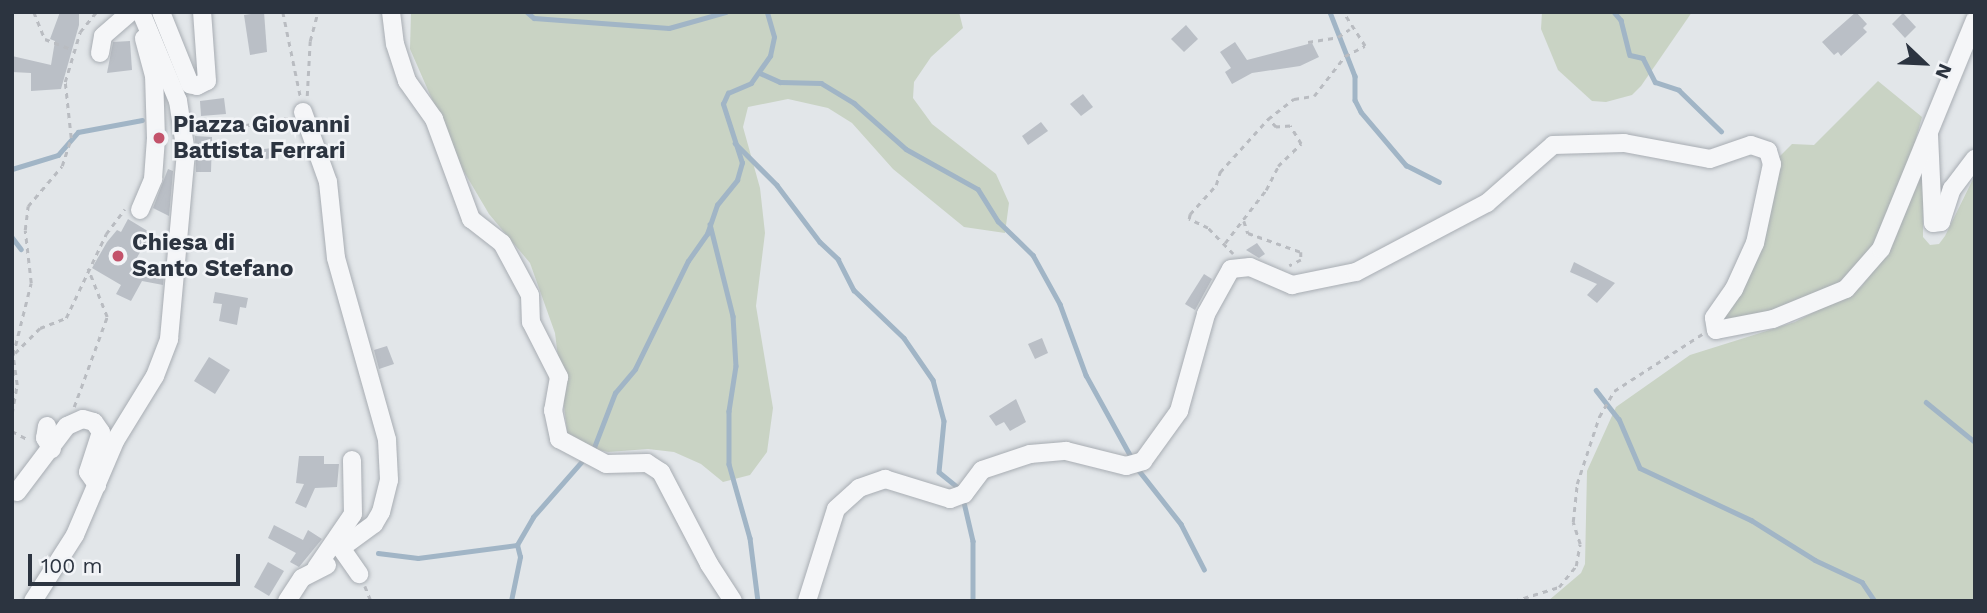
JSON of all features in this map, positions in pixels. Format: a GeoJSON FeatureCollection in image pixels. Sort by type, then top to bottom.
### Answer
{"type":"FeatureCollection","features":[{"type":"Feature","properties":{"kind":"street"},"geometry":{"type":"LineString","coordinates":[[161,12],[190,84],[197,86],[206,81],[202,12]]}},
{"type":"Feature","properties":{"kind":"street"},"geometry":{"type":"LineString","coordinates":[[391,12],[395,44],[407,81],[434,119],[471,219],[502,243],[530,295],[531,322],[559,377],[553,410],[559,439],[606,464],[647,464],[661,472],[733,601]]}},
{"type":"Feature","properties":{"kind":"street"},"geometry":{"type":"LineString","coordinates":[[100,53],[103,36],[139,19]]}},
{"type":"Feature","properties":{"kind":"street"},"geometry":{"type":"LineString","coordinates":[[135,207],[153,179],[156,138],[154,76],[139,19]]}},
{"type":"Feature","properties":{"kind":"street"},"geometry":{"type":"LineString","coordinates":[[33,601],[75,535],[116,441],[166,354],[182,234],[186,153],[181,120],[163,58],[139,19]]}},
{"type":"Feature","properties":{"kind":"street"},"geometry":{"type":"LineString","coordinates":[[807,601],[836,509],[868,483],[894,480],[950,499],[964,494],[975,477],[994,463],[1040,452],[1066,451],[1126,466],[1143,461],[1179,411],[1214,295],[1227,273],[1242,265],[1300,285],[1370,266],[1468,216],[1520,179],[1545,150],[1563,142],[1624,143],[1710,159],[1756,145],[1772,156],[1755,243],[1734,289],[1714,318],[1713,327],[1721,331],[1773,318],[1854,284],[1881,249],[1975,20]]}},
{"type":"Feature","properties":{"kind":"street"},"geometry":{"type":"LineString","coordinates":[[305,119],[328,183],[336,258],[374,383],[389,459],[387,498],[381,512],[374,524],[341,548],[359,574],[339,564],[316,568]]}},
{"type":"Feature","properties":{"kind":"street"},"geometry":{"type":"LineString","coordinates":[[1928,131],[1933,223],[1941,222],[1952,189],[1975,159]]}},
{"type":"Feature","properties":{"kind":"street"},"geometry":{"type":"LineString","coordinates":[[17,492],[75,420],[94,422],[101,432],[88,472],[97,485]]}},
{"type":"Feature","properties":{"kind":"street"},"geometry":{"type":"LineString","coordinates":[[47,426],[46,438],[52,449]]}},
{"type":"Feature","properties":{"kind":"street"},"geometry":{"type":"LineString","coordinates":[[287,601],[302,578],[316,568],[353,514],[352,460]]}},
{"type":"Feature","properties":{"kind":"path"},"geometry":{"type":"LineString","coordinates":[[34,12],[44,39],[73,50]]}},
{"type":"Feature","properties":{"kind":"path"},"geometry":{"type":"LineString","coordinates":[[12,413],[17,385],[13,355],[31,283],[25,230],[28,206],[62,166],[71,138],[65,82],[73,50],[96,12]]}},
{"type":"Feature","properties":{"kind":"path"},"geometry":{"type":"LineString","coordinates":[[284,12],[305,119]]}},
{"type":"Feature","properties":{"kind":"path"},"geometry":{"type":"LineString","coordinates":[[305,119],[310,41],[318,12]]}},
{"type":"Feature","properties":{"kind":"path"},"geometry":{"type":"LineString","coordinates":[[1242,265],[1225,243],[1204,225],[1196,225],[1190,214],[1216,185],[1228,162],[1268,119],[1294,99],[1314,96],[1345,56],[1365,46],[1350,29],[1343,12]]}},
{"type":"Feature","properties":{"kind":"path"},"geometry":{"type":"LineString","coordinates":[[1308,42],[1338,37],[1350,29]]}},
{"type":"Feature","properties":{"kind":"path"},"geometry":{"type":"LineString","coordinates":[[202,132],[301,116],[305,119]]}},
{"type":"Feature","properties":{"kind":"path"},"geometry":{"type":"LineString","coordinates":[[1225,243],[1244,220],[1278,166],[1301,144],[1290,125],[1276,127],[1268,119]]}},
{"type":"Feature","properties":{"kind":"path"},"geometry":{"type":"LineString","coordinates":[[13,355],[40,328],[66,318],[106,234],[135,207]]}},
{"type":"Feature","properties":{"kind":"path"},"geometry":{"type":"LineString","coordinates":[[1244,220],[1248,233],[1301,252],[1301,260],[1294,266],[1266,274]]}},
{"type":"Feature","properties":{"kind":"path"},"geometry":{"type":"LineString","coordinates":[[75,420],[75,405],[107,317],[88,269]]}},
{"type":"Feature","properties":{"kind":"path"},"geometry":{"type":"LineString","coordinates":[[1514,601],[1559,587],[1576,566],[1580,544],[1573,522],[1577,484],[1599,417],[1614,391],[1713,327]]}},
{"type":"Feature","properties":{"kind":"green space"},"geometry":{"type":"Polygon","coordinates":[[[411,12],[959,12],[963,28],[931,57],[914,82],[913,98],[932,124],[996,174],[1009,203],[1005,233],[964,227],[893,169],[852,123],[828,108],[788,99],[748,107],[743,127],[760,188],[765,233],[756,306],[773,408],[767,452],[750,475],[723,482],[701,464],[674,452],[648,449],[608,452],[581,446],[568,439],[555,333],[530,263],[489,214],[463,170],[410,49],[411,12]]]}},
{"type":"Feature","properties":{"kind":"green space"},"geometry":{"type":"Polygon","coordinates":[[[1542,12],[1692,12],[1641,86],[1632,95],[1606,102],[1592,101],[1558,70],[1541,29],[1542,12]]]}},
{"type":"Feature","properties":{"kind":"green space"},"geometry":{"type":"Polygon","coordinates":[[[1878,81],[1922,117],[1908,167],[1871,254],[1838,287],[1787,310],[1720,322],[1779,157],[1792,144],[1814,145],[1878,81]]]}},
{"type":"Feature","properties":{"kind":"green space"},"geometry":{"type":"Polygon","coordinates":[[[1923,171],[1923,237],[1930,245],[1939,244],[1945,236],[1975,175],[1975,601],[1548,601],[1581,573],[1585,564],[1587,471],[1616,407],[1690,355],[1795,322],[1861,287],[1886,254],[1916,177],[1923,171]]]}},
{"type":"Feature","properties":{"kind":"building"},"geometry":{"type":"Polygon","coordinates":[[[60,12],[79,12],[79,25],[61,89],[31,91],[31,73],[12,72],[12,56],[51,65],[55,41],[50,39],[60,12]]]}},
{"type":"Feature","properties":{"kind":"building"},"geometry":{"type":"Polygon","coordinates":[[[264,12],[267,52],[250,55],[244,15],[264,12]]]}},
{"type":"Feature","properties":{"kind":"building"},"geometry":{"type":"Polygon","coordinates":[[[1856,12],[1867,24],[1863,28],[1867,32],[1841,56],[1838,52],[1834,55],[1822,42],[1856,12]]]}},
{"type":"Feature","properties":{"kind":"building"},"geometry":{"type":"Polygon","coordinates":[[[1903,13],[1916,27],[1905,38],[1892,24],[1903,13]]]}},
{"type":"Feature","properties":{"kind":"building"},"geometry":{"type":"Polygon","coordinates":[[[1186,25],[1198,39],[1184,52],[1171,39],[1186,25]]]}},
{"type":"Feature","properties":{"kind":"building"},"geometry":{"type":"Polygon","coordinates":[[[130,41],[132,70],[107,73],[113,42],[130,41]]]}},
{"type":"Feature","properties":{"kind":"building"},"geometry":{"type":"Polygon","coordinates":[[[1235,42],[1247,60],[1312,43],[1319,57],[1300,66],[1252,73],[1232,84],[1225,72],[1231,68],[1220,52],[1235,42]]]}},
{"type":"Feature","properties":{"kind":"building"},"geometry":{"type":"Polygon","coordinates":[[[1083,94],[1093,107],[1081,116],[1070,104],[1083,94]]]}},
{"type":"Feature","properties":{"kind":"building"},"geometry":{"type":"Polygon","coordinates":[[[224,98],[226,114],[201,116],[200,101],[224,98]]]}},
{"type":"Feature","properties":{"kind":"building"},"geometry":{"type":"Polygon","coordinates":[[[1041,122],[1048,131],[1028,145],[1022,136],[1041,122]]]}},
{"type":"Feature","properties":{"kind":"building"},"geometry":{"type":"Polygon","coordinates":[[[195,136],[212,137],[211,172],[196,172],[195,136]]]}},
{"type":"Feature","properties":{"kind":"building"},"geometry":{"type":"Polygon","coordinates":[[[272,148],[273,158],[257,160],[256,150],[272,148]]]}},
{"type":"Feature","properties":{"kind":"building"},"geometry":{"type":"Polygon","coordinates":[[[168,169],[173,171],[169,216],[153,208],[168,169]]]}},
{"type":"Feature","properties":{"kind":"building","name":"Chiesa di Santo Stefano"},"geometry":{"type":"Polygon","coordinates":[[[128,219],[151,233],[135,261],[164,272],[163,285],[142,281],[131,301],[116,294],[121,285],[92,268],[107,242],[117,230],[121,232],[128,219]]]}},
{"type":"Feature","properties":{"kind":"building"},"geometry":{"type":"Polygon","coordinates":[[[1257,243],[1265,254],[1259,258],[1246,250],[1257,243]]]}},
{"type":"Feature","properties":{"kind":"building"},"geometry":{"type":"Polygon","coordinates":[[[1574,262],[1615,283],[1597,303],[1587,295],[1597,284],[1570,272],[1574,262]]]}},
{"type":"Feature","properties":{"kind":"building"},"geometry":{"type":"Polygon","coordinates":[[[1204,274],[1212,279],[1195,310],[1185,304],[1204,274]]]}},
{"type":"Feature","properties":{"kind":"building"},"geometry":{"type":"Polygon","coordinates":[[[215,292],[248,298],[246,308],[240,307],[237,325],[219,321],[222,304],[213,303],[215,292]]]}},
{"type":"Feature","properties":{"kind":"building"},"geometry":{"type":"Polygon","coordinates":[[[1042,338],[1048,353],[1035,359],[1028,344],[1042,338]]]}},
{"type":"Feature","properties":{"kind":"building"},"geometry":{"type":"Polygon","coordinates":[[[387,346],[394,364],[379,369],[374,350],[387,346]]]}},
{"type":"Feature","properties":{"kind":"building"},"geometry":{"type":"Polygon","coordinates":[[[209,357],[230,370],[215,394],[194,381],[209,357]]]}},
{"type":"Feature","properties":{"kind":"building"},"geometry":{"type":"Polygon","coordinates":[[[1016,399],[1026,422],[1010,431],[1004,422],[996,426],[989,416],[1016,399]]]}},
{"type":"Feature","properties":{"kind":"building"},"geometry":{"type":"Polygon","coordinates":[[[299,456],[324,456],[324,464],[339,464],[337,487],[315,488],[306,508],[295,503],[304,484],[296,483],[299,456]]]}},
{"type":"Feature","properties":{"kind":"building"},"geometry":{"type":"Polygon","coordinates":[[[274,525],[303,540],[308,530],[322,539],[299,567],[290,562],[296,553],[268,538],[274,525]]]}},
{"type":"Feature","properties":{"kind":"building"},"geometry":{"type":"Polygon","coordinates":[[[268,562],[284,571],[269,596],[254,587],[268,562]]]}},
{"type":"Feature","properties":{"kind":"waterway"},"geometry":{"type":"LineString","coordinates":[[527,12],[534,18],[669,28],[726,12]]}},
{"type":"Feature","properties":{"kind":"waterway"},"geometry":{"type":"LineString","coordinates":[[593,450],[615,393],[635,369],[688,261],[707,234],[717,205],[737,180],[742,163],[723,104],[728,93],[751,83],[770,56],[774,37],[767,12]]}},
{"type":"Feature","properties":{"kind":"waterway"},"geometry":{"type":"LineString","coordinates":[[1330,12],[1355,76],[1355,100],[1361,112],[1406,165],[1439,182]]}},
{"type":"Feature","properties":{"kind":"waterway"},"geometry":{"type":"LineString","coordinates":[[1614,12],[1621,20],[1630,55],[1643,58],[1655,82],[1679,90],[1721,131]]}},
{"type":"Feature","properties":{"kind":"waterway"},"geometry":{"type":"LineString","coordinates":[[760,73],[780,82],[821,83],[854,103],[906,149],[978,189],[998,221],[1033,255],[1060,304],[1086,375],[1133,460]]}},
{"type":"Feature","properties":{"kind":"waterway"},"geometry":{"type":"LineString","coordinates":[[12,169],[58,155],[78,132],[142,120]]}},
{"type":"Feature","properties":{"kind":"waterway"},"geometry":{"type":"LineString","coordinates":[[735,143],[777,185],[820,242],[838,259],[854,290],[904,338],[933,380],[944,421],[939,472],[961,490]]}},
{"type":"Feature","properties":{"kind":"waterway"},"geometry":{"type":"LineString","coordinates":[[710,224],[733,316],[736,366],[729,411],[729,464],[750,538],[758,601]]}},
{"type":"Feature","properties":{"kind":"waterway"},"geometry":{"type":"LineString","coordinates":[[12,237],[21,249]]}},
{"type":"Feature","properties":{"kind":"waterway"},"geometry":{"type":"LineString","coordinates":[[1596,390],[1619,419],[1640,468],[1751,520],[1815,560],[1862,582],[1875,601]]}},
{"type":"Feature","properties":{"kind":"waterway"},"geometry":{"type":"LineString","coordinates":[[1926,402],[1975,442]]}},
{"type":"Feature","properties":{"kind":"waterway"},"geometry":{"type":"LineString","coordinates":[[511,601],[520,557],[517,545],[533,517],[584,459]]}},
{"type":"Feature","properties":{"kind":"waterway"},"geometry":{"type":"LineString","coordinates":[[1137,468],[1181,524],[1204,569]]}},
{"type":"Feature","properties":{"kind":"waterway"},"geometry":{"type":"LineString","coordinates":[[963,498],[973,541],[973,601]]}},
{"type":"Feature","properties":{"kind":"waterway"},"geometry":{"type":"LineString","coordinates":[[378,553],[418,558],[517,545]]}},
{"type":"Feature","properties":{"kind":"place","name":"Piazza Giovanni Battista Ferrari"},"geometry":{"type":"Point","coordinates":[159,138]}},
{"type":"Feature","properties":{"kind":"place","name":"Chiesa di Santo Stefano"},"geometry":{"type":"Point","coordinates":[118,256]}}]}
